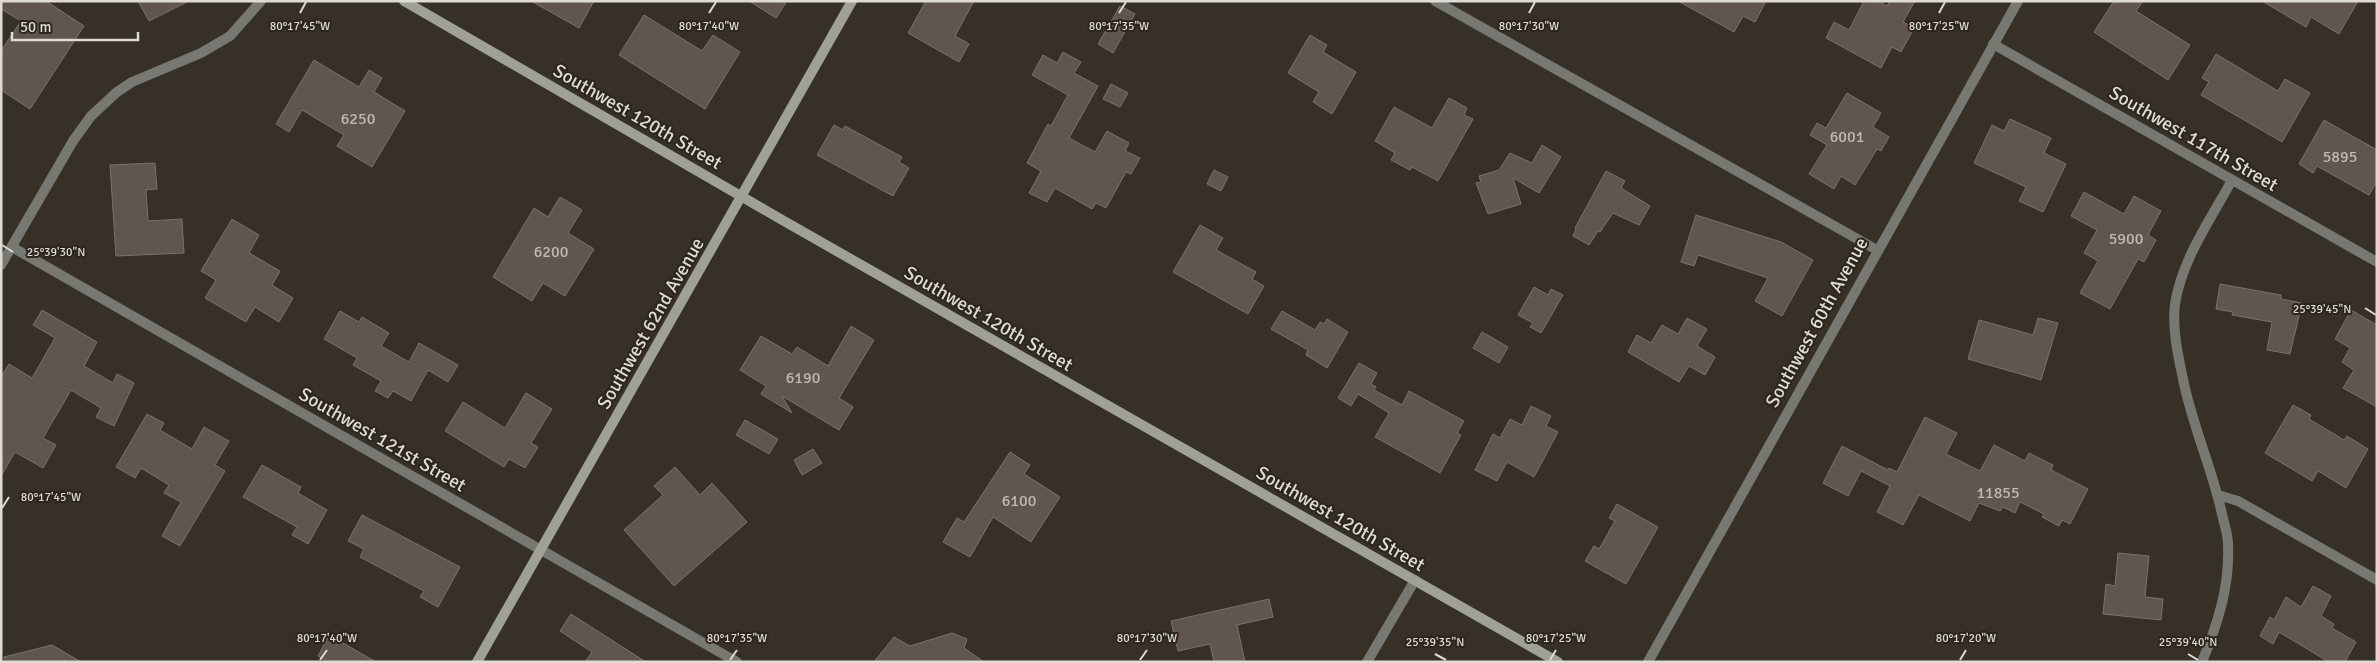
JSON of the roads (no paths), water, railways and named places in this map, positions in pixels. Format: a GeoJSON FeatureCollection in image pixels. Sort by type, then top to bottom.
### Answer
{"type":"FeatureCollection","features":[{"type":"Feature","properties":{"kind":"street"},"geometry":{"type":"LineString","coordinates":[[1,266],[73,141],[91,116],[132,82],[215,46],[244,22],[261,1]]}},
{"type":"Feature","properties":{"kind":"street","name":"Southwest 120th Street"},"geometry":{"type":"LineString","coordinates":[[404,1],[742,197],[1558,662]]}},
{"type":"Feature","properties":{"kind":"street","name":"Southwest 62nd Avenue"},"geometry":{"type":"LineString","coordinates":[[477,662],[852,1]]}},
{"type":"Feature","properties":{"kind":"street"},"geometry":{"type":"LineString","coordinates":[[1436,1],[1876,250]]}},
{"type":"Feature","properties":{"kind":"street","name":"Southwest 60th Avenue"},"geometry":{"type":"LineString","coordinates":[[1648,662],[1876,250],[2018,1]]}},
{"type":"Feature","properties":{"kind":"street","name":"Southwest 117th Street"},"geometry":{"type":"LineString","coordinates":[[1993,44],[2377,262]]}},
{"type":"Feature","properties":{"kind":"street"},"geometry":{"type":"LineString","coordinates":[[2202,662],[2220,613],[2228,568],[2228,542],[2218,495],[2188,404],[2174,328],[2175,305],[2180,284],[2198,241],[2232,180]]}},
{"type":"Feature","properties":{"kind":"street","name":"Southwest 121st Street"},"geometry":{"type":"LineString","coordinates":[[12,247],[737,662]]}},
{"type":"Feature","properties":{"kind":"street"},"geometry":{"type":"LineString","coordinates":[[2218,495],[2238,501],[2377,580]]}},
{"type":"Feature","properties":{"kind":"street"},"geometry":{"type":"LineString","coordinates":[[1367,662],[1415,580]]}}]}
